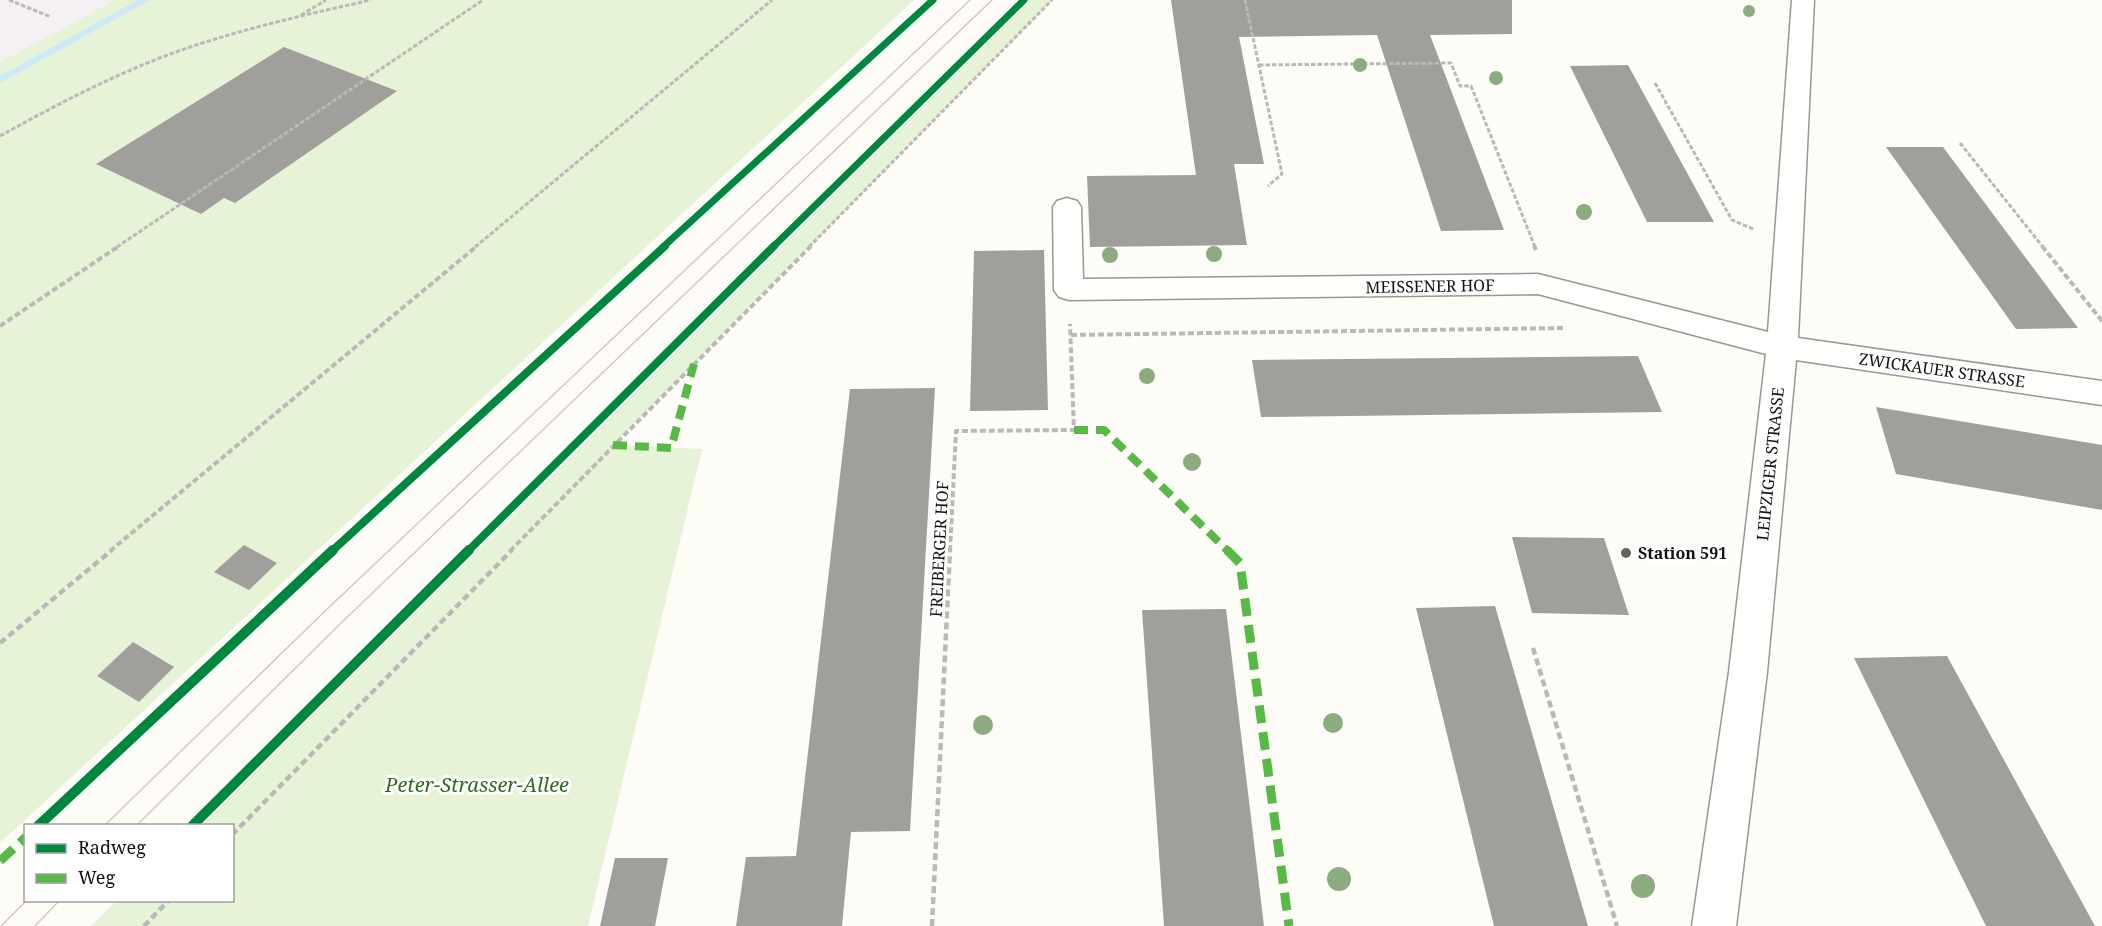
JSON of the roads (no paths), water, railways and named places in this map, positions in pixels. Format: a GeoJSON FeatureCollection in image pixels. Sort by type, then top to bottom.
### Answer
{"type":"FeatureCollection","features":[{"type":"Feature","properties":{"kind":"street","name":"LEIPZIGER STRASSE"},"geometry":{"type":"LineString","coordinates":[[1714,926],[1748,672],[1782,347],[1803,0]]}},
{"type":"Feature","properties":{"kind":"street","name":"MEISSENER HOF"},"geometry":{"type":"LineString","coordinates":[[1067,207],[1069,290],[1538,284],[1782,347]]}},
{"type":"Feature","properties":{"kind":"street","name":"ZWICKAUER STRASSE"},"geometry":{"type":"LineString","coordinates":[[1782,347],[2102,393]]}},
{"type":"Feature","properties":{"kind":"waterway"},"geometry":{"type":"LineString","coordinates":[[0,80],[145,0]]}},
{"type":"Feature","properties":{"kind":"tram line"},"geometry":{"type":"LineString","coordinates":[[106,824],[322,614],[970,0]]}},
{"type":"Feature","properties":{"kind":"tram line"},"geometry":{"type":"LineString","coordinates":[[138,824],[340,624],[992,0]]}},
{"type":"Feature","properties":{"kind":"tram line"},"geometry":{"type":"LineString","coordinates":[[1,926],[25,902]]}},
{"type":"Feature","properties":{"kind":"tram line"},"geometry":{"type":"LineString","coordinates":[[35,926],[58,902]]}},
{"type":"Feature","properties":{"kind":"place","name":"Station 591"},"geometry":{"type":"Point","coordinates":[1626,553]}},
{"type":"Feature","properties":{"kind":"park label","name":"Peter-Strasser-Allee"},"geometry":{"type":"Point","coordinates":[477,785]}}]}
